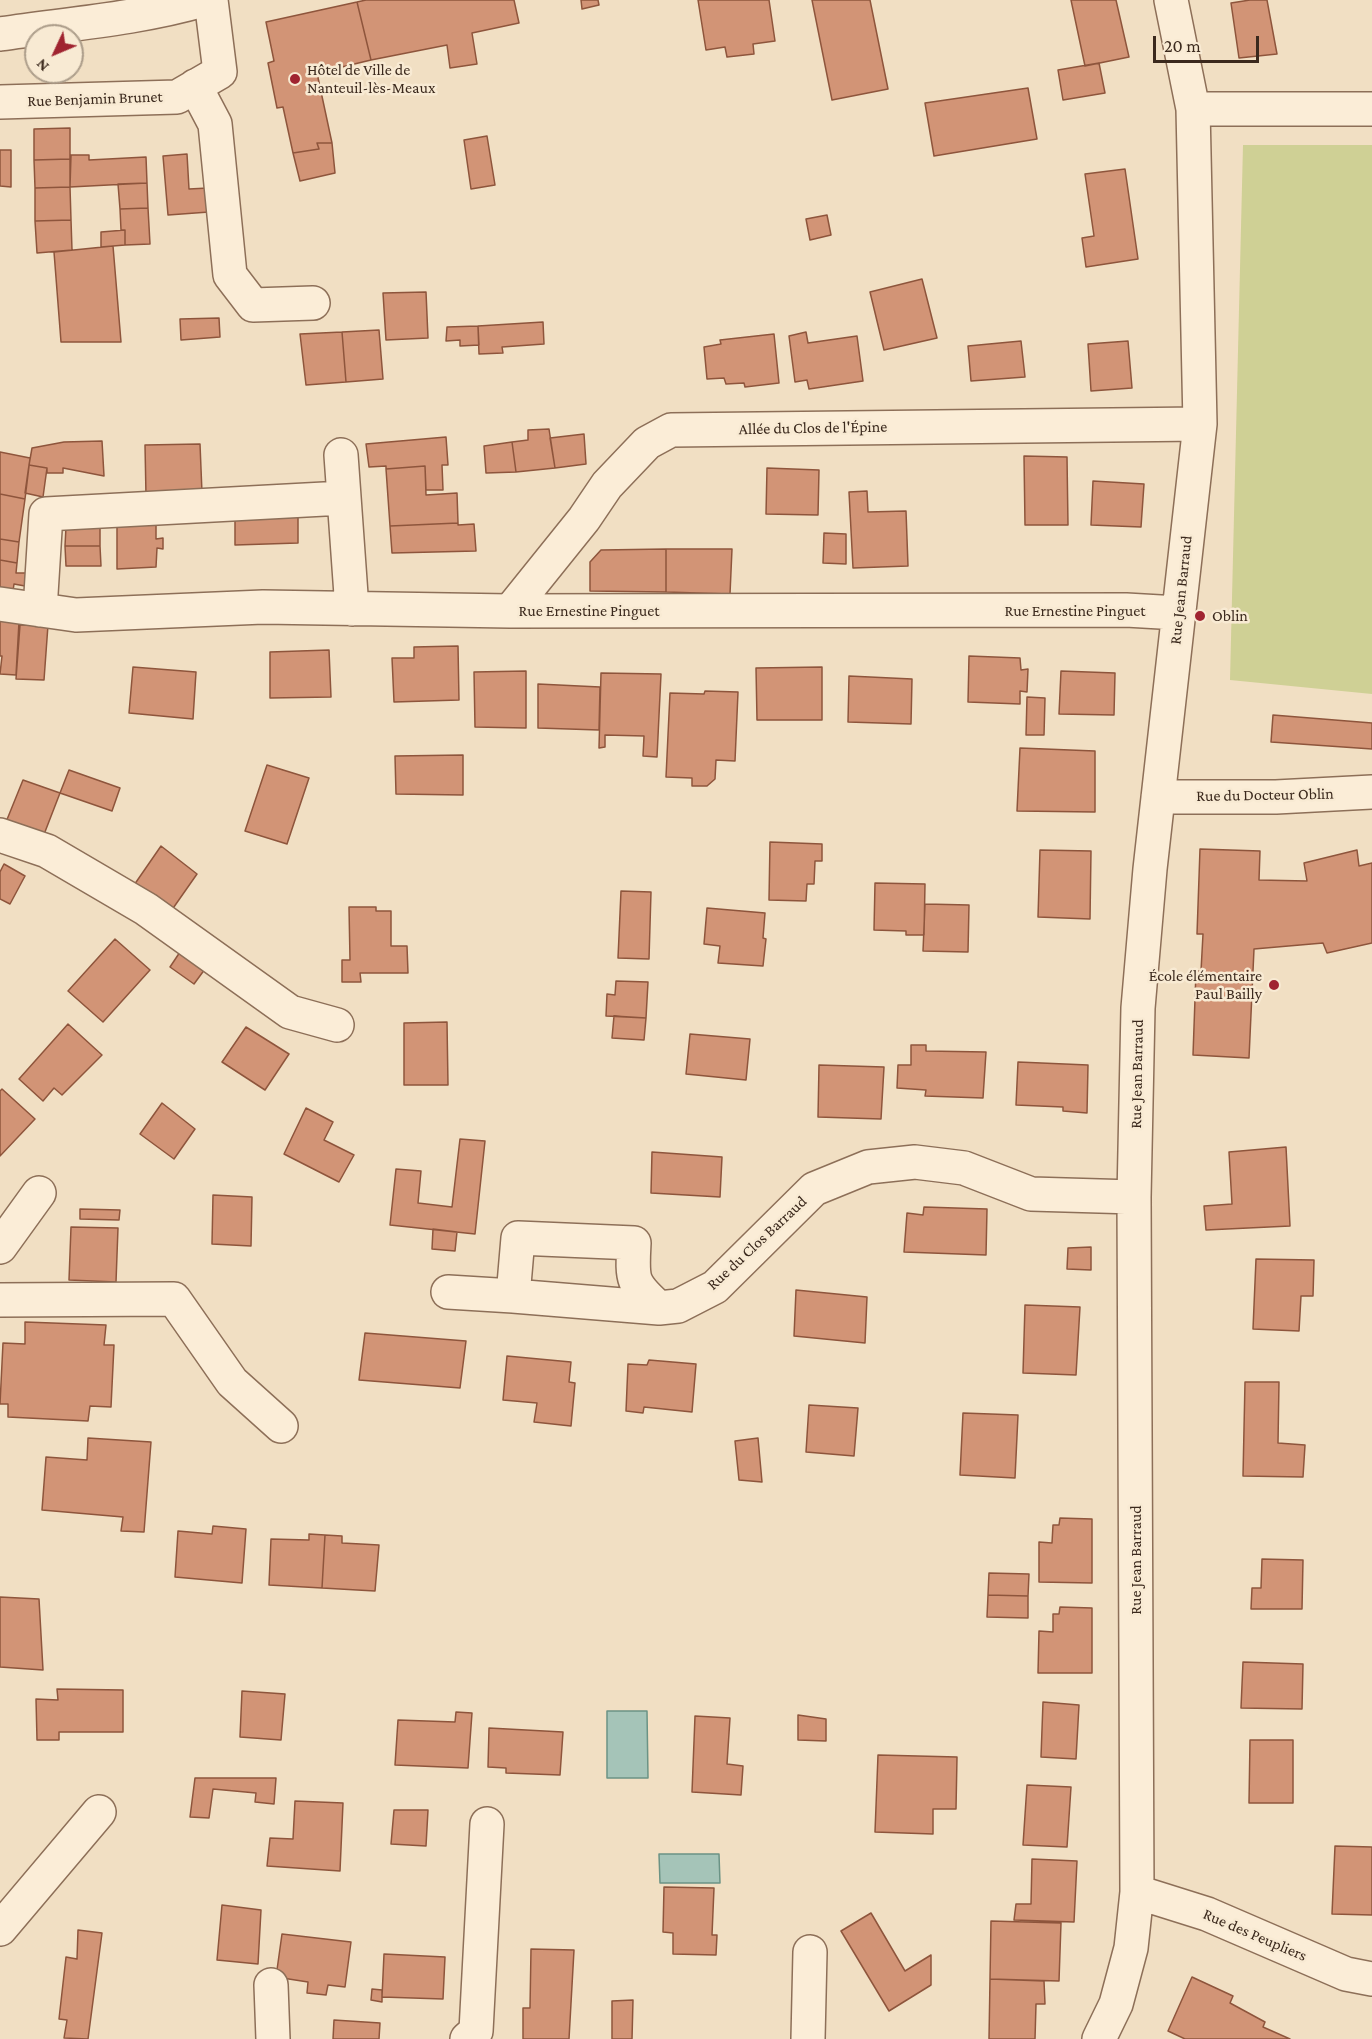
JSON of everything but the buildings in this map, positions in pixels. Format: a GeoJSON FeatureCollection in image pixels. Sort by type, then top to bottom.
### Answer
{"type":"FeatureCollection","features":[{"type":"Feature","properties":{"kind":"street"},"geometry":{"type":"LineString","coordinates":[[0,34],[129,16],[203,0]]}},
{"type":"Feature","properties":{"kind":"street"},"geometry":{"type":"LineString","coordinates":[[212,0],[208,79],[215,124],[230,275],[253,305],[313,303]]}},
{"type":"Feature","properties":{"kind":"street","name":"Rue Jean Barraud"},"geometry":{"type":"LineString","coordinates":[[1099,2039],[1116,2004],[1131,1948],[1137,1892],[1134,1197],[1138,1008],[1158,797],[1200,424],[1193,109],[1171,0]]}},
{"type":"Feature","properties":{"kind":"street","name":"Rue Benjamin Brunet"},"geometry":{"type":"LineString","coordinates":[[0,102],[177,97],[208,79]]}},
{"type":"Feature","properties":{"kind":"street"},"geometry":{"type":"LineString","coordinates":[[1193,109],[1372,109]]}},
{"type":"Feature","properties":{"kind":"street","name":"Allée du Clos de l'Épine"},"geometry":{"type":"LineString","coordinates":[[510,611],[584,519],[607,485],[647,443],[671,430],[1200,424]]}},
{"type":"Feature","properties":{"kind":"street"},"geometry":{"type":"LineString","coordinates":[[340,455],[352,609]]}},
{"type":"Feature","properties":{"kind":"street"},"geometry":{"type":"LineString","coordinates":[[40,610],[46,514],[343,498]]}},
{"type":"Feature","properties":{"kind":"street","name":"Rue Ernestine Pinguet"},"geometry":{"type":"LineString","coordinates":[[0,604],[76,615],[263,607],[510,611],[1126,610],[1178,613]]}},
{"type":"Feature","properties":{"kind":"street","name":"Rue du Docteur Oblin"},"geometry":{"type":"LineString","coordinates":[[1158,797],[1276,797],[1372,792]]}},
{"type":"Feature","properties":{"kind":"street"},"geometry":{"type":"LineString","coordinates":[[0,835],[47,850],[146,909],[290,1011],[337,1025]]}},
{"type":"Feature","properties":{"kind":"street","name":"Rue du Clos Barraud"},"geometry":{"type":"LineString","coordinates":[[448,1292],[658,1308],[678,1306],[715,1287],[814,1189],[868,1167],[915,1162],[964,1168],[1031,1194],[1134,1197]]}},
{"type":"Feature","properties":{"kind":"street"},"geometry":{"type":"LineString","coordinates":[[0,1247],[39,1193]]}},
{"type":"Feature","properties":{"kind":"street"},"geometry":{"type":"LineString","coordinates":[[513,1296],[518,1238],[634,1243],[632,1273],[639,1291],[658,1308]]}},
{"type":"Feature","properties":{"kind":"street"},"geometry":{"type":"LineString","coordinates":[[0,1300],[174,1299],[232,1382],[281,1426]]}},
{"type":"Feature","properties":{"kind":"street"},"geometry":{"type":"LineString","coordinates":[[0,1929],[99,1812]]}},
{"type":"Feature","properties":{"kind":"street"},"geometry":{"type":"LineString","coordinates":[[467,2039],[476,2031],[487,1824]]}},
{"type":"Feature","properties":{"kind":"street","name":"Rue des Peupliers"},"geometry":{"type":"LineString","coordinates":[[1137,1892],[1207,1914],[1346,1974],[1372,1979]]}},
{"type":"Feature","properties":{"kind":"street"},"geometry":{"type":"LineString","coordinates":[[808,2039],[810,1952]]}},
{"type":"Feature","properties":{"kind":"street"},"geometry":{"type":"LineString","coordinates":[[271,1985],[273,2039]]}},
{"type":"Feature","properties":{"kind":"green space"},"geometry":{"type":"Polygon","coordinates":[[[1243,145],[1372,145],[1372,694],[1230,680],[1243,145]]]}},
{"type":"Feature","properties":{"kind":"shaded area"},"geometry":{"type":"Polygon","coordinates":[[[607,1711],[647,1711],[648,1778],[607,1778],[607,1711]]]}},
{"type":"Feature","properties":{"kind":"shaded area"},"geometry":{"type":"Polygon","coordinates":[[[659,1854],[719,1854],[720,1883],[660,1883],[659,1854]]]}},
{"type":"Feature","properties":{"kind":"place","name":"Hôtel de Ville de Nanteuil-lès-Meaux"},"geometry":{"type":"Point","coordinates":[295,79]}},
{"type":"Feature","properties":{"kind":"place","name":"Oblin"},"geometry":{"type":"Point","coordinates":[1200,616]}},
{"type":"Feature","properties":{"kind":"place","name":"École élémentaire Paul Bailly"},"geometry":{"type":"Point","coordinates":[1274,985]}}]}
